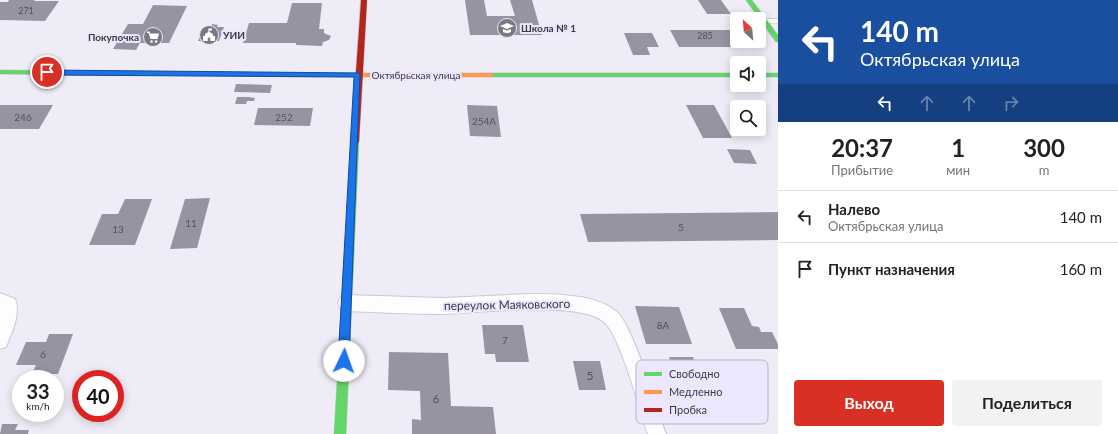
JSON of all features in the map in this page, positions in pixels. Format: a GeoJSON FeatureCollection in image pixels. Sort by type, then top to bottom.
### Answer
{"type":"FeatureCollection","features":[{"type":"Feature","properties":{"kind":"main road"},"geometry":{"type":"LineString","coordinates":[[340,434],[358,75],[364,0]]}},
{"type":"Feature","properties":{"kind":"main road"},"geometry":{"type":"LineString","coordinates":[[749,0],[758,12]]}},
{"type":"Feature","properties":{"kind":"main road"},"geometry":{"type":"LineString","coordinates":[[766,24],[778,40]]}},
{"type":"Feature","properties":{"kind":"main road","name":"Октябрьская улица"},"geometry":{"type":"LineString","coordinates":[[0,72],[358,75],[730,75]]}},
{"type":"Feature","properties":{"kind":"main road"},"geometry":{"type":"LineString","coordinates":[[766,75],[778,75]]}},
{"type":"Feature","properties":{"kind":"street"},"geometry":{"type":"LineString","coordinates":[[0,301],[9,304],[7,326],[0,341]]}},
{"type":"Feature","properties":{"kind":"street","name":"переулок Маяковского"},"geometry":{"type":"LineString","coordinates":[[346,303],[443,306],[569,302],[592,307],[611,317],[624,337],[636,372]]}},
{"type":"Feature","properties":{"kind":"street","name":"переулок Маяковского"},"geometry":{"type":"LineString","coordinates":[[654,424],[657,434]]}},
{"type":"Feature","properties":{"kind":"lane"},"geometry":{"type":"LineString","coordinates":[[766,21],[778,22]]}},
{"type":"Feature","properties":{"kind":"building"},"geometry":{"type":"Polygon","coordinates":[[[9,0],[59,1],[45,21],[0,20],[0,2],[8,2],[9,0]]]}},
{"type":"Feature","properties":{"kind":"building"},"geometry":{"type":"Polygon","coordinates":[[[465,0],[484,0],[487,16],[515,16],[510,0],[532,0],[542,35],[470,35],[465,0]]]}},
{"type":"Feature","properties":{"kind":"building"},"geometry":{"type":"Polygon","coordinates":[[[698,0],[721,0],[730,13],[730,14],[707,14],[698,0]]]}},
{"type":"Feature","properties":{"kind":"building"},"geometry":{"type":"Polygon","coordinates":[[[292,3],[322,3],[319,29],[324,29],[324,33],[331,36],[329,40],[323,42],[322,46],[296,45],[296,43],[243,43],[249,23],[287,23],[292,3]]]}},
{"type":"Feature","properties":{"kind":"building"},"geometry":{"type":"Polygon","coordinates":[[[153,5],[187,6],[169,43],[140,43],[136,50],[113,49],[128,24],[143,24],[153,5]]]}},
{"type":"Feature","properties":{"kind":"building"},"geometry":{"type":"Polygon","coordinates":[[[212,24],[218,25],[217,27],[224,27],[219,41],[198,41],[204,27],[211,27],[212,24]]]}},
{"type":"Feature","properties":{"kind":"building"},"geometry":{"type":"Polygon","coordinates":[[[670,30],[730,30],[730,47],[679,47],[670,30]]]}},
{"type":"Feature","properties":{"kind":"building"},"geometry":{"type":"Polygon","coordinates":[[[624,33],[652,33],[659,47],[647,47],[650,55],[633,55],[624,33]]]}},
{"type":"Feature","properties":{"kind":"building"},"geometry":{"type":"Polygon","coordinates":[[[236,84],[272,85],[270,93],[234,92],[236,84]]]}},
{"type":"Feature","properties":{"kind":"building"},"geometry":{"type":"Polygon","coordinates":[[[237,97],[255,98],[254,101],[247,101],[246,104],[235,104],[237,97]]]}},
{"type":"Feature","properties":{"kind":"building"},"geometry":{"type":"Polygon","coordinates":[[[0,105],[53,105],[39,129],[0,129],[0,105]]]}},
{"type":"Feature","properties":{"kind":"building"},"geometry":{"type":"Polygon","coordinates":[[[467,105],[497,106],[501,137],[470,136],[467,105]]]}},
{"type":"Feature","properties":{"kind":"building"},"geometry":{"type":"Polygon","coordinates":[[[686,105],[714,105],[732,138],[703,138],[686,105]]]}},
{"type":"Feature","properties":{"kind":"building"},"geometry":{"type":"Polygon","coordinates":[[[258,108],[313,108],[310,126],[254,125],[258,108]]]}},
{"type":"Feature","properties":{"kind":"building"},"geometry":{"type":"Polygon","coordinates":[[[727,149],[750,150],[757,164],[734,163],[727,149]]]}},
{"type":"Feature","properties":{"kind":"building"},"geometry":{"type":"Polygon","coordinates":[[[210,198],[197,248],[170,249],[185,199],[210,198]]]}},
{"type":"Feature","properties":{"kind":"building"},"geometry":{"type":"Polygon","coordinates":[[[125,199],[152,199],[135,245],[89,245],[102,214],[118,214],[125,199]]]}},
{"type":"Feature","properties":{"kind":"building"},"geometry":{"type":"Polygon","coordinates":[[[778,212],[778,240],[588,242],[580,214],[778,212]]]}},
{"type":"Feature","properties":{"kind":"building"},"geometry":{"type":"Polygon","coordinates":[[[635,306],[679,307],[692,344],[646,344],[635,306]]]}},
{"type":"Feature","properties":{"kind":"building"},"geometry":{"type":"Polygon","coordinates":[[[719,308],[744,308],[752,326],[759,327],[761,332],[772,332],[778,344],[778,349],[736,349],[719,308]]]}},
{"type":"Feature","properties":{"kind":"building"},"geometry":{"type":"Polygon","coordinates":[[[482,325],[523,325],[529,362],[496,362],[495,354],[485,354],[482,325]]]}},
{"type":"Feature","properties":{"kind":"building"},"geometry":{"type":"Polygon","coordinates":[[[49,334],[73,334],[60,370],[34,370],[36,365],[16,365],[26,342],[46,342],[49,334]]]}},
{"type":"Feature","properties":{"kind":"building"},"geometry":{"type":"Polygon","coordinates":[[[389,352],[448,353],[451,406],[493,407],[496,434],[412,434],[412,419],[421,420],[420,391],[388,390],[389,352]]]}},
{"type":"Feature","properties":{"kind":"building"},"geometry":{"type":"Polygon","coordinates":[[[669,357],[693,357],[694,360],[670,360],[669,357]]]}},
{"type":"Feature","properties":{"kind":"building"},"geometry":{"type":"Polygon","coordinates":[[[573,361],[600,361],[606,390],[579,390],[573,361]]]}},
{"type":"Feature","properties":{"kind":"building"},"geometry":{"type":"Polygon","coordinates":[[[2,424],[18,424],[15,430],[29,430],[28,434],[0,434],[2,424]]]}},
{"type":"Feature","properties":{"kind":"traffic: fast"},"geometry":{"type":"LineString","coordinates":[[749,0],[778,40]]}},
{"type":"Feature","properties":{"kind":"traffic: fast"},"geometry":{"type":"LineString","coordinates":[[0,72],[313,75]]}},
{"type":"Feature","properties":{"kind":"traffic: fast"},"geometry":{"type":"LineString","coordinates":[[491,75],[730,75]]}},
{"type":"Feature","properties":{"kind":"traffic: fast"},"geometry":{"type":"LineString","coordinates":[[766,75],[778,75]]}},
{"type":"Feature","properties":{"kind":"traffic: fast"},"geometry":{"type":"LineString","coordinates":[[340,434],[355,142]]}},
{"type":"Feature","properties":{"kind":"traffic: slow"},"geometry":{"type":"LineString","coordinates":[[313,75],[491,75]]}},
{"type":"Feature","properties":{"kind":"traffic: jam"},"geometry":{"type":"LineString","coordinates":[[355,142],[364,0]]}},
{"type":"Feature","properties":{"kind":"place","name":"Школа № 1"},"geometry":{"type":"Point","coordinates":[507,28]}},
{"type":"Feature","properties":{"kind":"place","name":"УИИ"},"geometry":{"type":"Point","coordinates":[209,35]}},
{"type":"Feature","properties":{"kind":"place","name":"Покупочка"},"geometry":{"type":"Point","coordinates":[153,37]}},
{"type":"Feature","properties":{"kind":"route"},"geometry":{"type":"LineString","coordinates":[[47,72],[358,75],[344,361]]}}]}
